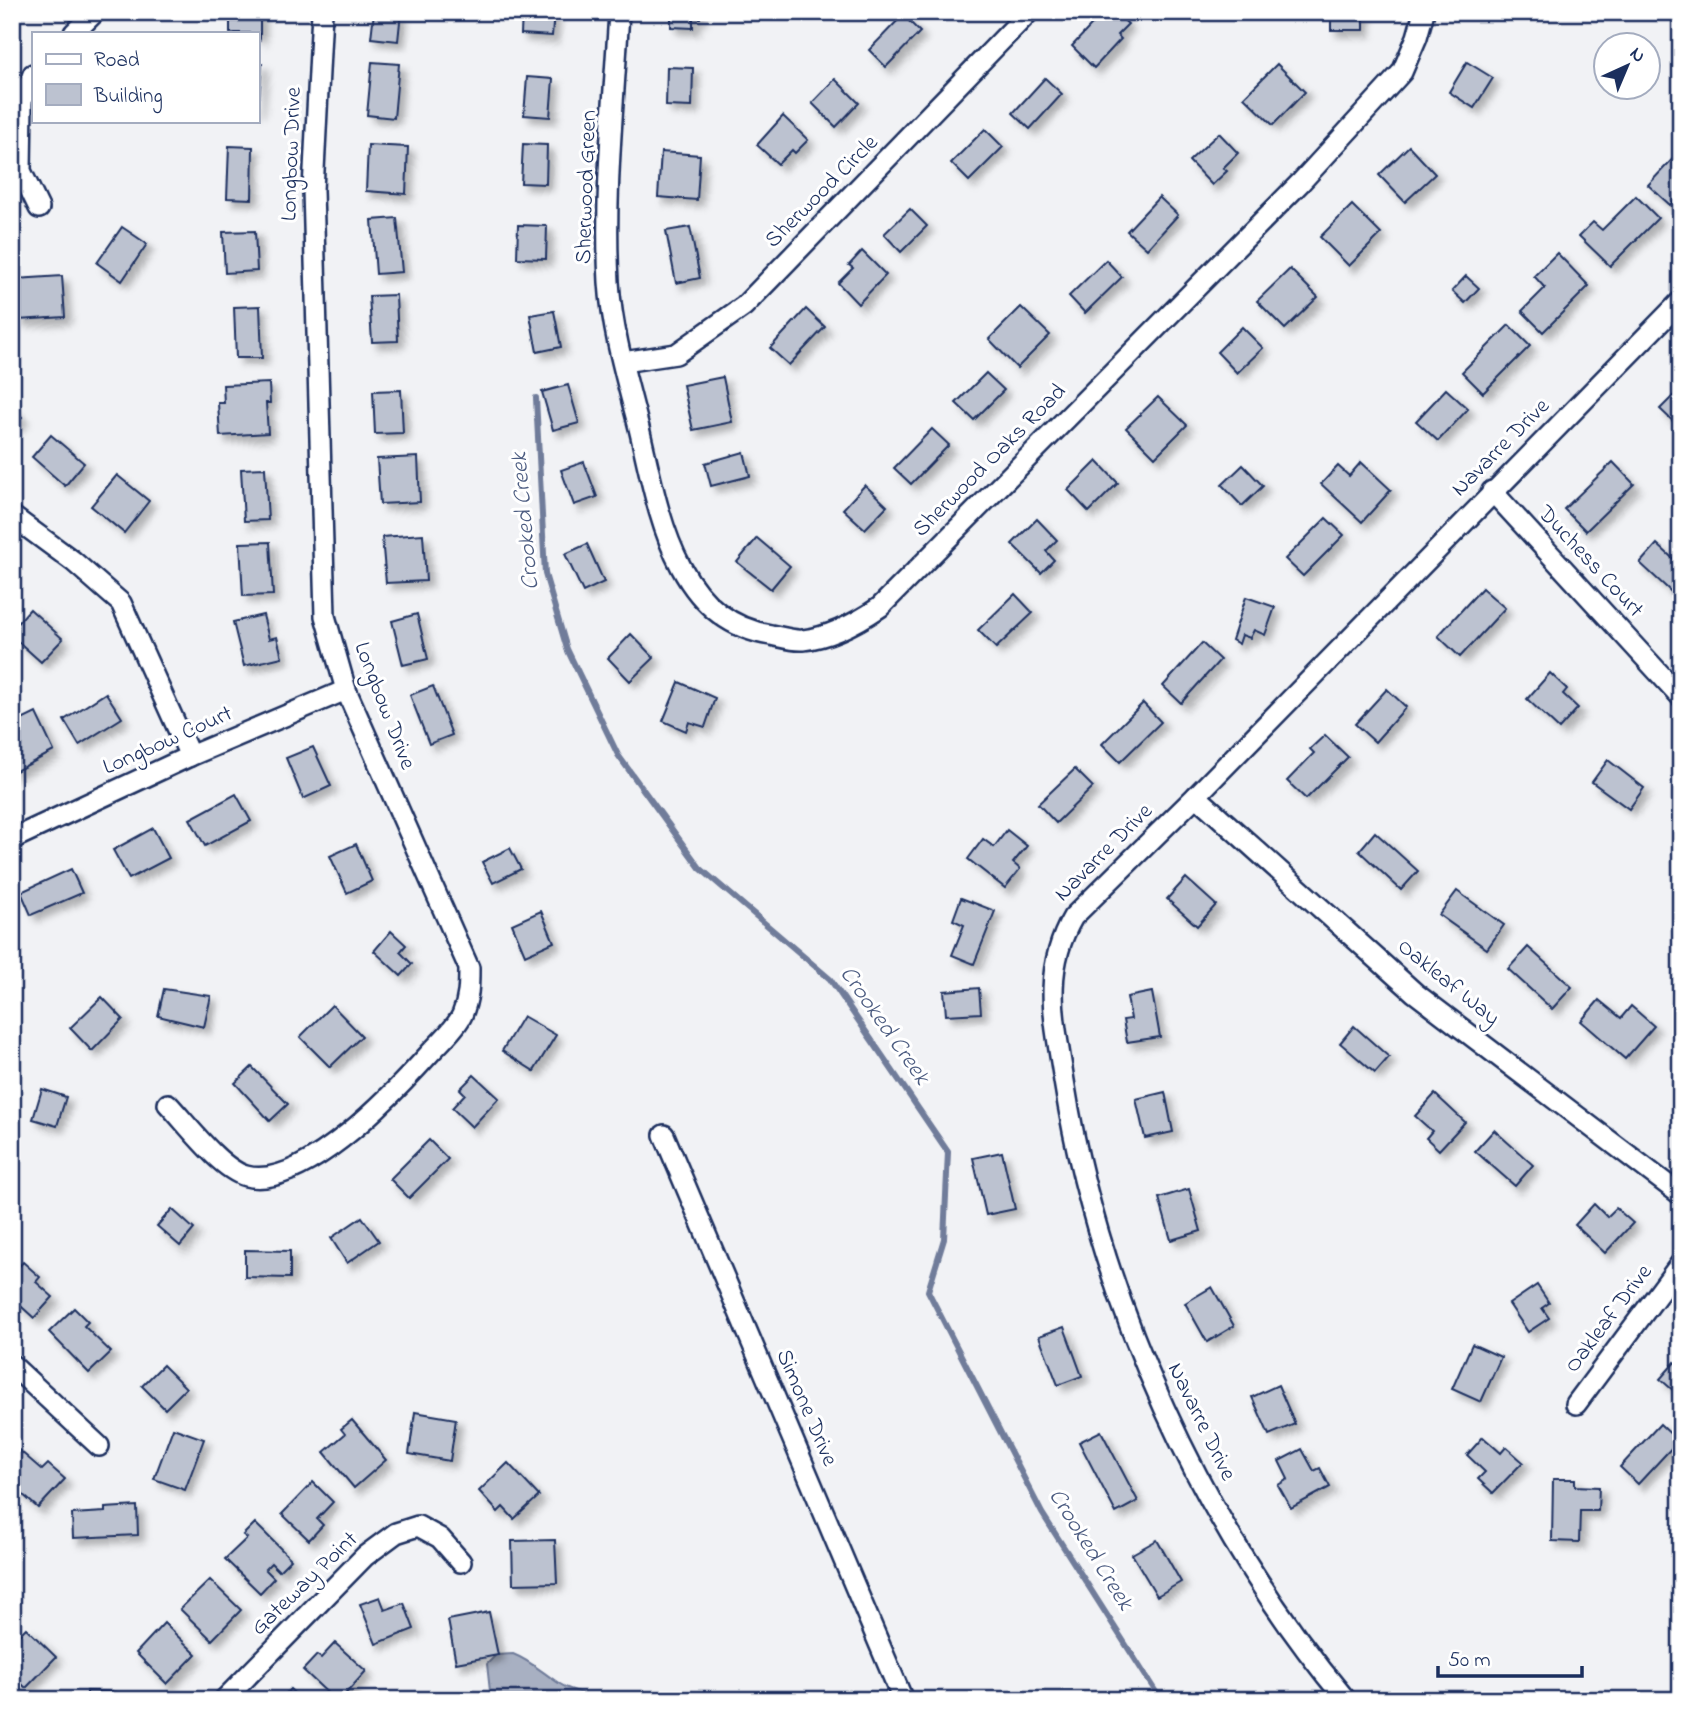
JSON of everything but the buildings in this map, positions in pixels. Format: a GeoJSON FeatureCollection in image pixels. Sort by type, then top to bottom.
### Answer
{"type":"FeatureCollection","features":[{"type":"Feature","properties":{"kind":"street"},"geometry":{"type":"LineString","coordinates":[[75,32],[95,12]]}},
{"type":"Feature","properties":{"kind":"street","name":"Longbow Drive"},"geometry":{"type":"LineString","coordinates":[[168,1104],[226,1166],[247,1177],[276,1174],[304,1162],[360,1126],[391,1097],[461,1018],[470,994],[469,968],[346,691],[325,616],[313,190],[322,12]]}},
{"type":"Feature","properties":{"kind":"street","name":"Sherwood Green"},"geometry":{"type":"LineString","coordinates":[[619,12],[607,227],[609,286],[623,362]]}},
{"type":"Feature","properties":{"kind":"street","name":"Sherwood Circle"},"geometry":{"type":"LineString","coordinates":[[623,362],[676,354],[744,306],[1029,12]]}},
{"type":"Feature","properties":{"kind":"street","name":"Sherwood Oaks Road"},"geometry":{"type":"LineString","coordinates":[[623,362],[664,531],[684,575],[701,597],[723,617],[747,632],[802,640],[856,623],[880,607],[1301,182],[1402,72],[1424,12]]}},
{"type":"Feature","properties":{"kind":"street"},"geometry":{"type":"LineString","coordinates":[[32,76],[22,101],[21,171],[38,208]]}},
{"type":"Feature","properties":{"kind":"street","name":"Navarre Drive"},"geometry":{"type":"LineString","coordinates":[[1346,1700],[1278,1612],[1190,1463],[1131,1331],[1103,1249],[1069,1110],[1051,995],[1059,942],[1073,917],[1196,796],[1681,301]]}},
{"type":"Feature","properties":{"kind":"street","name":"Duchess Court"},"geometry":{"type":"LineString","coordinates":[[1492,491],[1681,696]]}},
{"type":"Feature","properties":{"kind":"street"},"geometry":{"type":"LineString","coordinates":[[12,516],[73,561],[121,603],[190,756]]}},
{"type":"Feature","properties":{"kind":"street","name":"Longbow Court"},"geometry":{"type":"LineString","coordinates":[[12,839],[190,756],[346,691]]}},
{"type":"Feature","properties":{"kind":"street","name":"Oakleaf Way"},"geometry":{"type":"LineString","coordinates":[[1196,796],[1415,993],[1681,1195]]}},
{"type":"Feature","properties":{"kind":"street","name":"Simone Drive"},"geometry":{"type":"LineString","coordinates":[[664,1135],[903,1700]]}},
{"type":"Feature","properties":{"kind":"street","name":"Oakleaf Drive"},"geometry":{"type":"LineString","coordinates":[[1576,1404],[1681,1264]]}},
{"type":"Feature","properties":{"kind":"street"},"geometry":{"type":"LineString","coordinates":[[12,1365],[99,1446]]}},
{"type":"Feature","properties":{"kind":"street","name":"Gateway Point"},"geometry":{"type":"LineString","coordinates":[[224,1700],[365,1556],[397,1533],[418,1526],[440,1538],[461,1562]]}},
{"type":"Feature","properties":{"kind":"water"},"geometry":{"type":"Polygon","coordinates":[[[513,1654],[568,1688],[630,1700],[491,1700],[487,1664],[496,1655],[513,1654]]]}},
{"type":"Feature","properties":{"kind":"waterway","name":"Crooked Creek"},"geometry":{"type":"LineString","coordinates":[[536,398],[545,574],[567,649],[618,755],[700,868],[830,979],[948,1152],[944,1239],[928,1291],[1042,1513],[1161,1700]]}}]}
